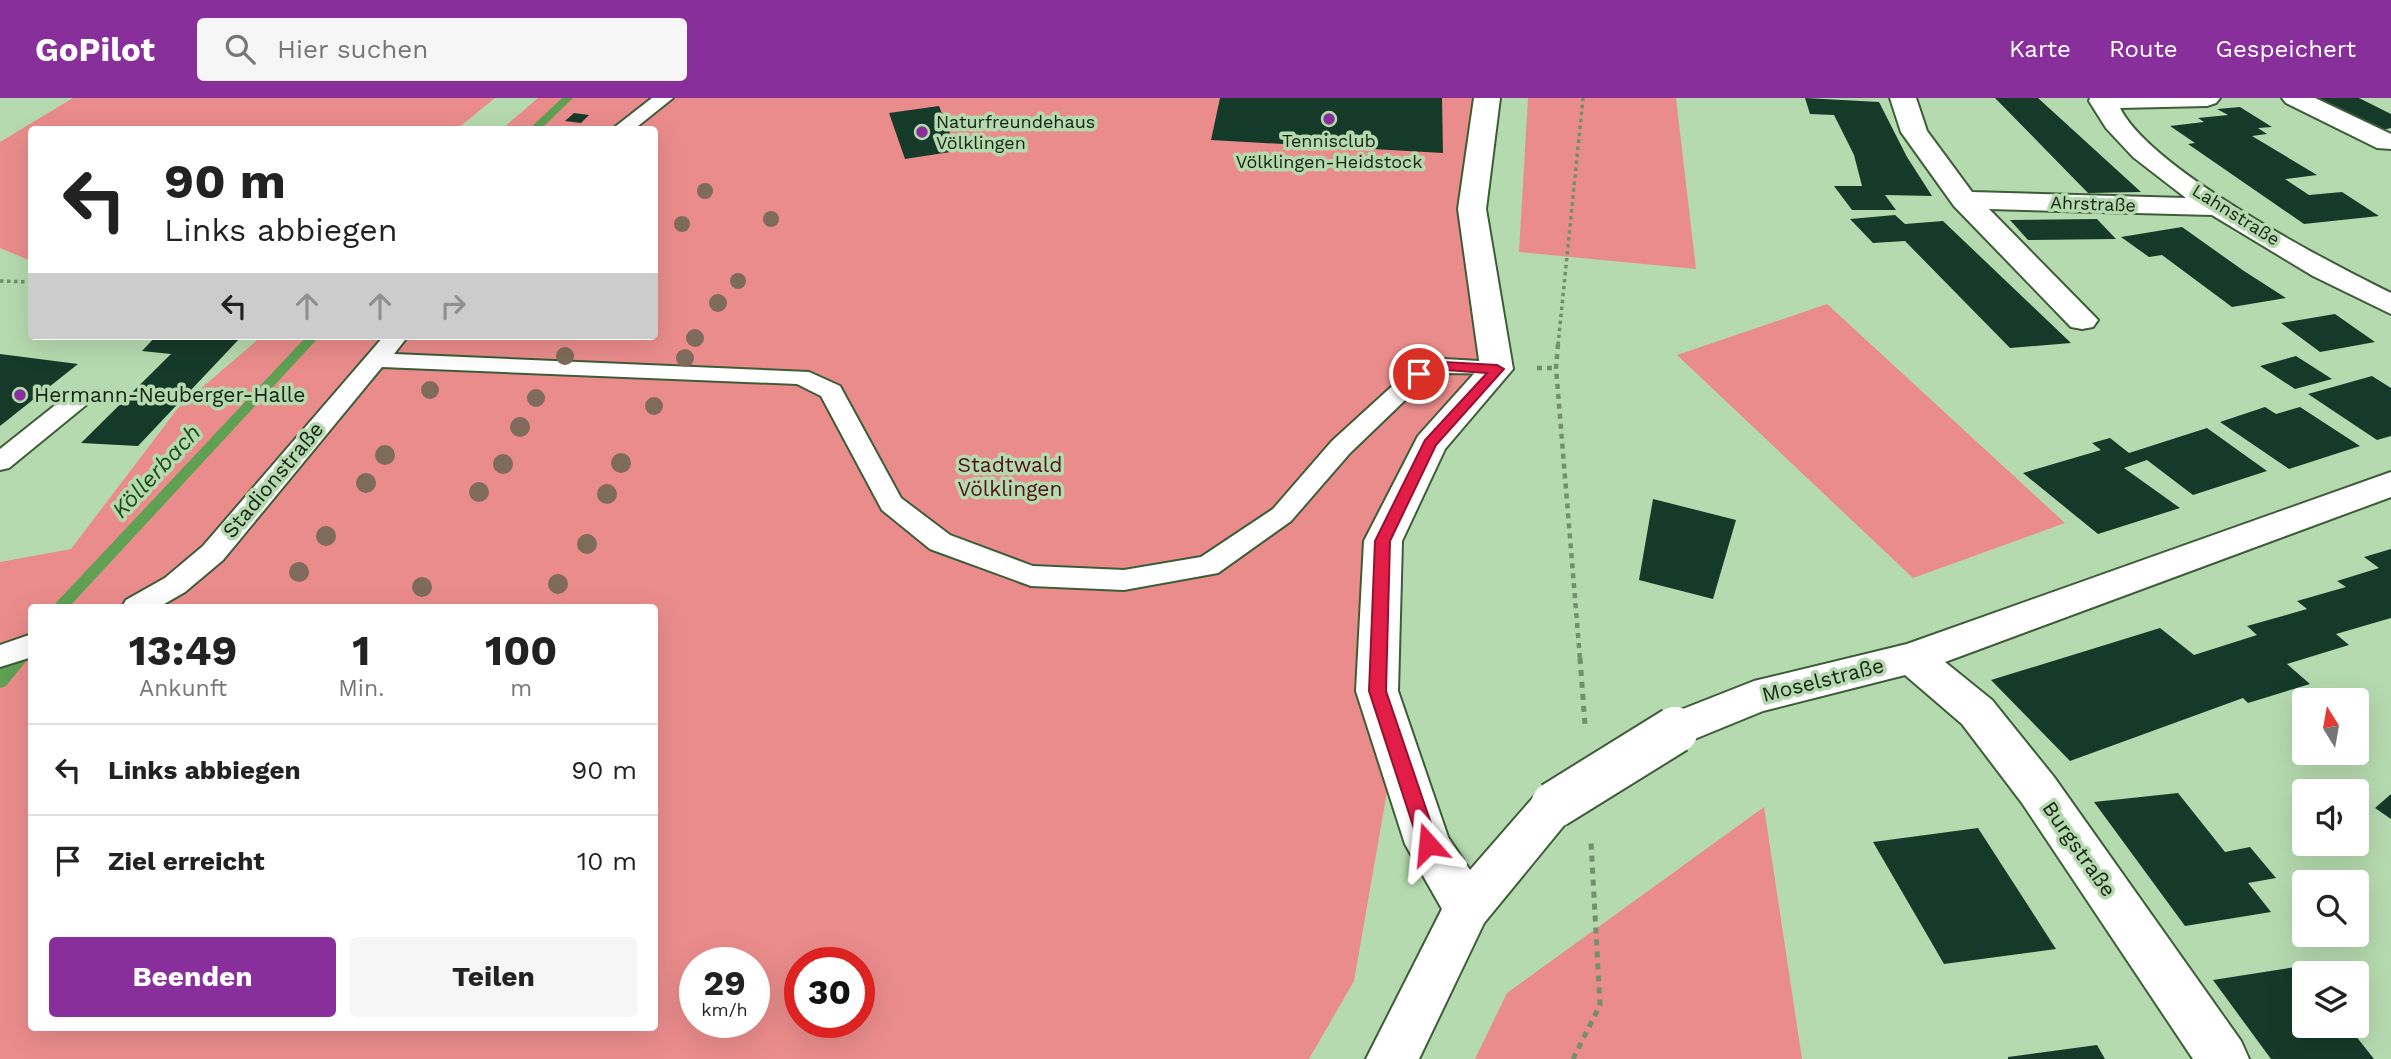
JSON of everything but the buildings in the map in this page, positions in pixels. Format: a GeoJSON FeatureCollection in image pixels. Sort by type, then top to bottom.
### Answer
{"type":"FeatureCollection","features":[{"type":"Feature","properties":{"kind":"street"},"geometry":{"type":"LineString","coordinates":[[1467,908],[1428,844],[1377,691],[1383,541],[1430,443],[1497,369],[1472,209],[1488,98]]}},
{"type":"Feature","properties":{"kind":"street"},"geometry":{"type":"LineString","coordinates":[[1903,98],[1914,132],[1964,200],[2082,320]]}},
{"type":"Feature","properties":{"kind":"street","name":"Lahnstraße"},"geometry":{"type":"LineString","coordinates":[[2207,98],[2103,100],[2108,115],[2148,158],[2221,207],[2340,280],[2391,305]]}},
{"type":"Feature","properties":{"kind":"street"},"geometry":{"type":"LineString","coordinates":[[2294,98],[2386,142]]}},
{"type":"Feature","properties":{"kind":"street","name":"Ahrstraße"},"geometry":{"type":"LineString","coordinates":[[1964,200],[2221,207]]}},
{"type":"Feature","properties":{"kind":"street","name":"Moselstraße"},"geometry":{"type":"LineString","coordinates":[[1392,1059],[1467,908],[1554,805],[1675,730],[1754,697],[1912,658],[2391,484]]}},
{"type":"Feature","properties":{"kind":"street","name":"Burgstraße"},"geometry":{"type":"LineString","coordinates":[[1912,658],[1977,712],[2038,790],[2223,1059]]}},
{"type":"Feature","properties":{"kind":"lane"},"geometry":{"type":"LineString","coordinates":[[626,126],[664,98]]}},
{"type":"Feature","properties":{"kind":"lane","name":"Stadionstraße"},"geometry":{"type":"LineString","coordinates":[[141,604],[174,585],[213,553],[392,340]]}},
{"type":"Feature","properties":{"kind":"lane"},"geometry":{"type":"LineString","coordinates":[[373,360],[801,377],[831,391],[891,504],[940,542],[1031,576],[1124,580],[1208,566],[1282,515],[1341,447],[1419,374],[1444,366],[1497,369]]}},
{"type":"Feature","properties":{"kind":"lane"},"geometry":{"type":"LineString","coordinates":[[0,462],[77,400]]}},
{"type":"Feature","properties":{"kind":"lane"},"geometry":{"type":"LineString","coordinates":[[0,656],[28,646]]}},
{"type":"Feature","properties":{"kind":"path"},"geometry":{"type":"LineString","coordinates":[[1568,546],[1556,368],[1583,98]]}},
{"type":"Feature","properties":{"kind":"path"},"geometry":{"type":"LineString","coordinates":[[0,281],[28,282]]}},
{"type":"Feature","properties":{"kind":"green space"},"geometry":{"type":"Polygon","coordinates":[[[73,98],[495,98],[461,126],[28,126],[28,260],[0,248],[0,142],[73,98]]]}},
{"type":"Feature","properties":{"kind":"green space","name":"Stadtwald Völklingen"},"geometry":{"type":"Polygon","coordinates":[[[538,98],[1487,98],[1472,209],[1497,369],[1383,541],[1388,786],[1354,981],[1309,1059],[0,1059],[0,562],[71,549],[178,408],[257,340],[658,340],[658,126],[505,126],[538,98]]]}},
{"type":"Feature","properties":{"kind":"green space"},"geometry":{"type":"Polygon","coordinates":[[[1528,98],[1676,98],[1696,269],[1519,252],[1528,98]]]}},
{"type":"Feature","properties":{"kind":"green space"},"geometry":{"type":"Polygon","coordinates":[[[1827,304],[2065,523],[1913,578],[1677,355],[1827,304]]]}},
{"type":"Feature","properties":{"kind":"green space"},"geometry":{"type":"Polygon","coordinates":[[[1764,807],[1802,1059],[1475,1059],[1507,993],[1764,807]]]}},
{"type":"Feature","properties":{"kind":"waterway","name":"Köllerbach"},"geometry":{"type":"LineString","coordinates":[[537,126],[568,98]]}},
{"type":"Feature","properties":{"kind":"waterway","name":"Köllerbach"},"geometry":{"type":"LineString","coordinates":[[63,604],[310,340]]}},
{"type":"Feature","properties":{"kind":"waterway","name":"Köllerbach"},"geometry":{"type":"LineString","coordinates":[[0,681],[28,647]]}},
{"type":"Feature","properties":{"kind":"place","name":"Tennisclub Völklingen-Heidstock"},"geometry":{"type":"Point","coordinates":[1329,119]}},
{"type":"Feature","properties":{"kind":"place","name":"Naturfreundehaus Völklingen"},"geometry":{"type":"Point","coordinates":[922,132]}},
{"type":"Feature","properties":{"kind":"place","name":"Hermann-Neuberger-Halle"},"geometry":{"type":"Point","coordinates":[20,395]}},
{"type":"Feature","properties":{"kind":"route"},"geometry":{"type":"LineString","coordinates":[[1419,374],[1444,366],[1497,369],[1430,443],[1383,541],[1377,691],[1428,844]]}}]}
